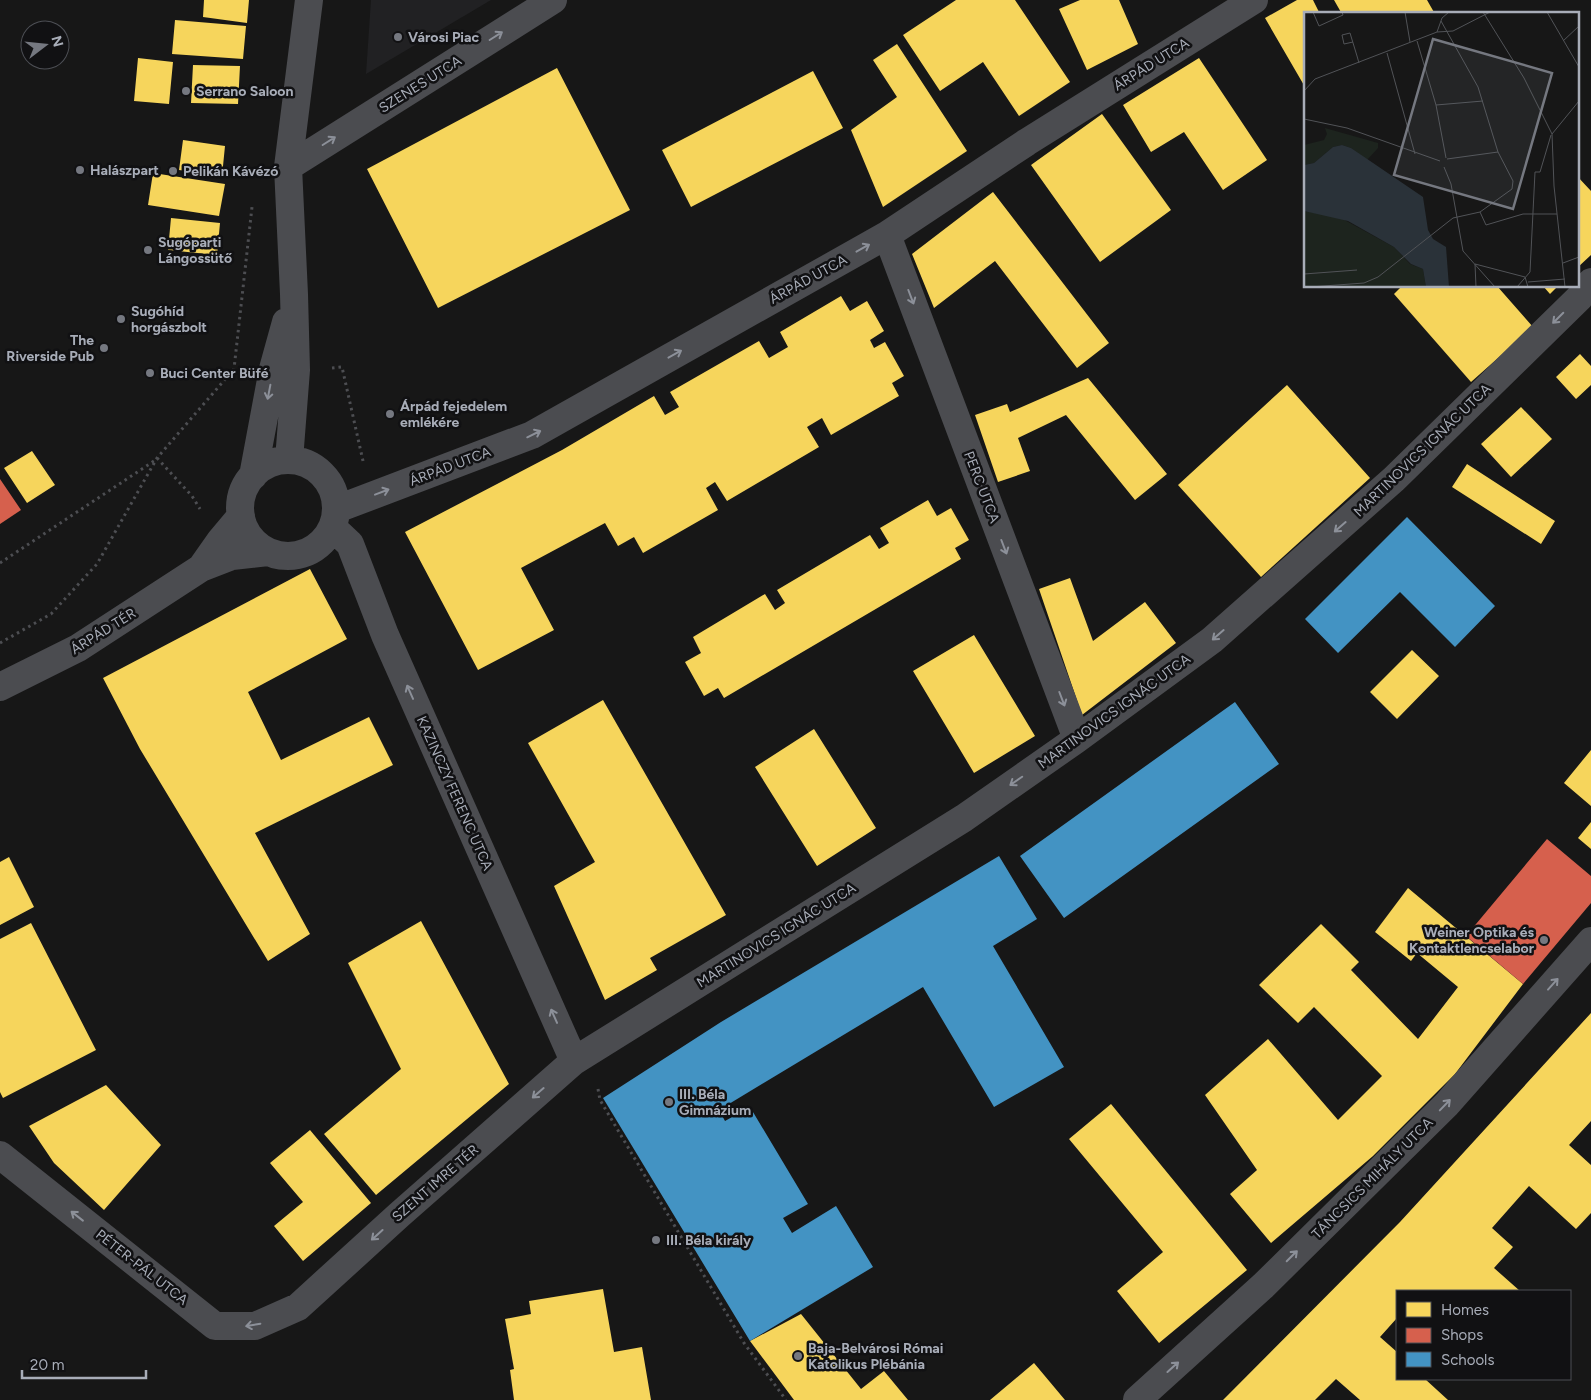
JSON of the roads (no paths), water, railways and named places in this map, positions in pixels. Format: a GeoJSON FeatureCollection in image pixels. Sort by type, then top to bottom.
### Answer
{"type":"FeatureCollection","features":[{"type":"Feature","properties":{"kind":"street"},"geometry":{"type":"LineString","coordinates":[[289,460],[296,370],[288,167],[309,0]]}},
{"type":"Feature","properties":{"kind":"street","name":"SZENES UTCA"},"geometry":{"type":"LineString","coordinates":[[288,167],[552,0]]}},
{"type":"Feature","properties":{"kind":"street","name":"ÁRPÁD UTCA"},"geometry":{"type":"LineString","coordinates":[[335,519],[532,435],[887,234],[1027,142],[1254,0]]}},
{"type":"Feature","properties":{"kind":"street","name":"PERC UTCA"},"geometry":{"type":"LineString","coordinates":[[887,234],[1077,739]]}},
{"type":"Feature","properties":{"kind":"street","name":"MARTINOVICS IGNÁC UTCA"},"geometry":{"type":"LineString","coordinates":[[582,1056],[964,818],[1077,739],[1212,640],[1394,479],[1579,298],[1591,282]]}},
{"type":"Feature","properties":{"kind":"street"},"geometry":{"type":"LineString","coordinates":[[253,476],[273,369],[294,294]]}},
{"type":"Feature","properties":{"kind":"street"},"geometry":{"type":"LineString","coordinates":[[268,552],[255,543],[246,531],[241,516],[240,502],[245,487],[253,476],[270,464],[289,460],[307,464],[323,474],[333,490],[335,519]]}},
{"type":"Feature","properties":{"kind":"street","name":"ÁRPÁD TÉR"},"geometry":{"type":"LineString","coordinates":[[201,568],[241,516]]}},
{"type":"Feature","properties":{"kind":"street","name":"ÁRPÁD TÉR"},"geometry":{"type":"LineString","coordinates":[[0,686],[78,648],[201,568],[232,556],[268,552],[286,557],[305,554],[321,544],[335,519]]}},
{"type":"Feature","properties":{"kind":"street","name":"KAZINCZY FERENC UTCA"},"geometry":{"type":"LineString","coordinates":[[335,519],[350,544],[385,635],[582,1056]]}},
{"type":"Feature","properties":{"kind":"street","name":"TÁNCSICS MIHÁLY UTCA"},"geometry":{"type":"LineString","coordinates":[[1137,1400],[1263,1286],[1447,1104],[1591,942]]}},
{"type":"Feature","properties":{"kind":"street","name":"SZENT IMRE TÉR"},"geometry":{"type":"LineString","coordinates":[[298,1307],[399,1215],[582,1056]]}},
{"type":"Feature","properties":{"kind":"street","name":"PÉTER-PÁL UTCA"},"geometry":{"type":"LineString","coordinates":[[0,1155],[215,1326],[255,1326],[298,1307]]}},
{"type":"Feature","properties":{"kind":"place","name":"Városi Piac"},"geometry":{"type":"Point","coordinates":[398,37]}},
{"type":"Feature","properties":{"kind":"place","name":"Serrano Saloon"},"geometry":{"type":"Point","coordinates":[186,91]}},
{"type":"Feature","properties":{"kind":"place","name":"Halászpart"},"geometry":{"type":"Point","coordinates":[80,170]}},
{"type":"Feature","properties":{"kind":"place","name":"Pelikán Kávézó"},"geometry":{"type":"Point","coordinates":[173,171]}},
{"type":"Feature","properties":{"kind":"place","name":"Sugóparti Lángossütő"},"geometry":{"type":"Point","coordinates":[148,250]}},
{"type":"Feature","properties":{"kind":"place","name":"Sugóhíd horgászbolt"},"geometry":{"type":"Point","coordinates":[121,319]}},
{"type":"Feature","properties":{"kind":"place","name":"The Riverside Pub"},"geometry":{"type":"Point","coordinates":[104,348]}},
{"type":"Feature","properties":{"kind":"place","name":"Buci Center Büfé"},"geometry":{"type":"Point","coordinates":[150,373]}},
{"type":"Feature","properties":{"kind":"place","name":"Árpád fejedelem emlékére"},"geometry":{"type":"Point","coordinates":[390,414]}},
{"type":"Feature","properties":{"kind":"place","name":"Weiner Optika és Kontaktlencselabor"},"geometry":{"type":"Point","coordinates":[1544,940]}},
{"type":"Feature","properties":{"kind":"place","name":"III. Béla Gimnázium"},"geometry":{"type":"Point","coordinates":[669,1102]}},
{"type":"Feature","properties":{"kind":"place","name":"III. Béla király"},"geometry":{"type":"Point","coordinates":[656,1240]}},
{"type":"Feature","properties":{"kind":"place","name":"Baja-Belvárosi Római Katolikus Plébánia"},"geometry":{"type":"Point","coordinates":[798,1356]}}]}
